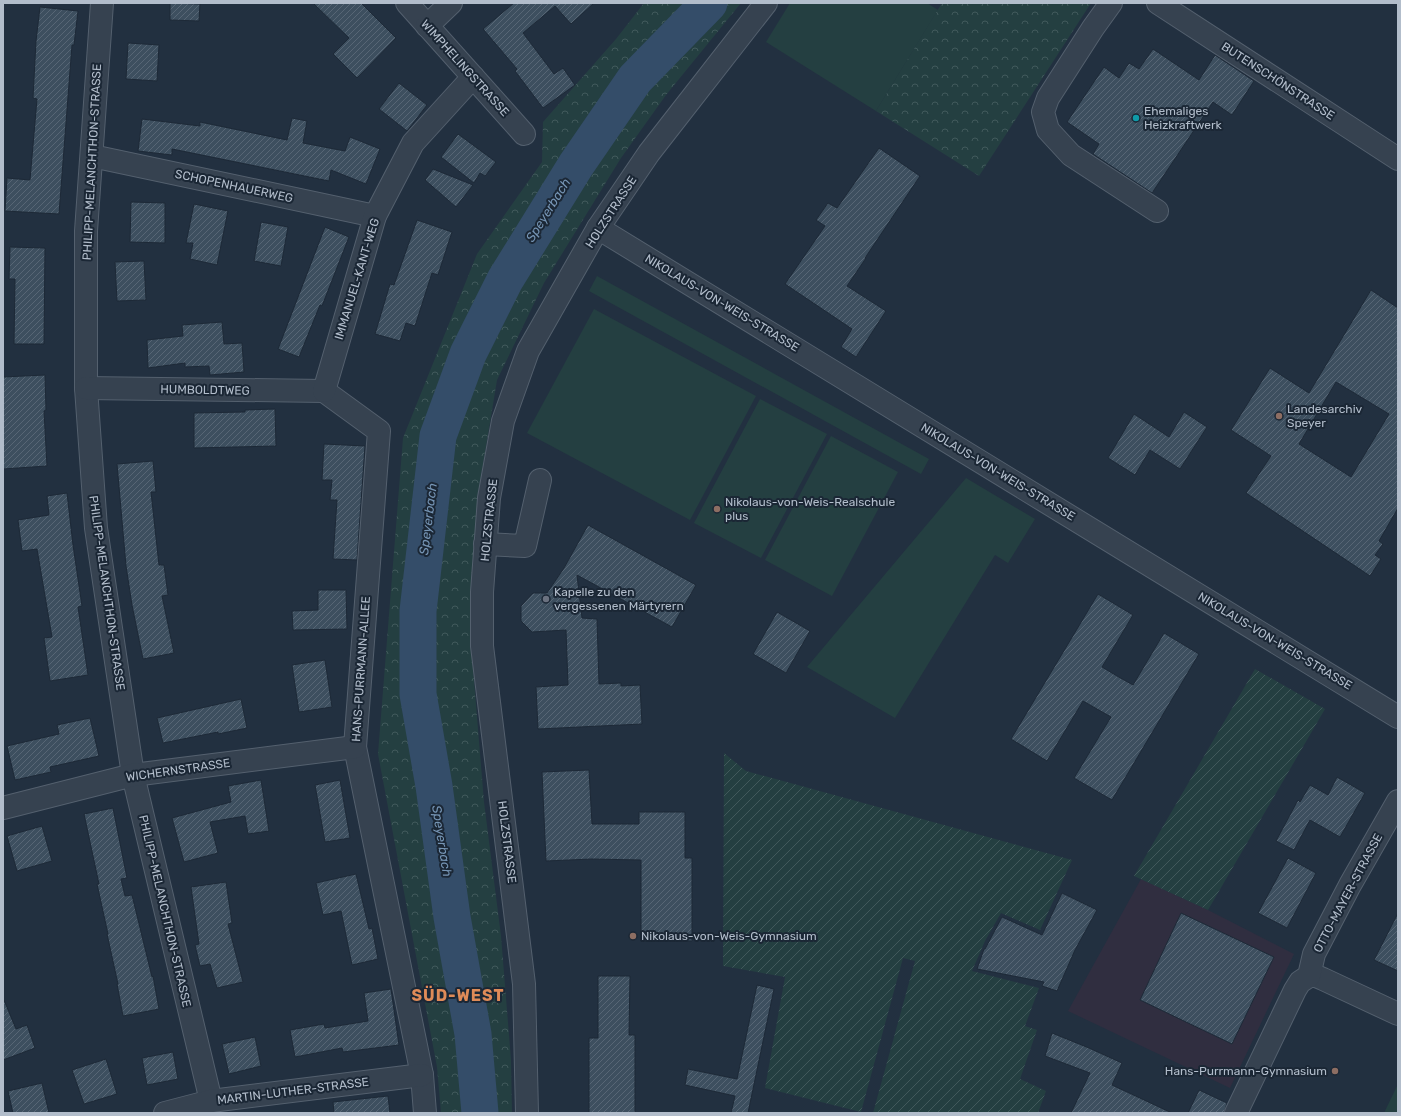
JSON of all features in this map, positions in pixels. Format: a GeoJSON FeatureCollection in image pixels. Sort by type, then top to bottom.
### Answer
{"type":"FeatureCollection","features":[{"type":"Feature","properties":{"kind":"street","name":"PHILIPP-MELANCHTHON-STRASSE"},"geometry":{"type":"LineString","coordinates":[[102,3],[86,231],[86,388],[96,528],[133,775],[211,1101]]}},
{"type":"Feature","properties":{"kind":"street","name":"WIMPHELINGSTRASSE"},"geometry":{"type":"LineString","coordinates":[[407,3],[524,134]]}},
{"type":"Feature","properties":{"kind":"street"},"geometry":{"type":"LineString","coordinates":[[427,26],[451,3]]}},
{"type":"Feature","properties":{"kind":"street","name":"HOLZSTRASSE"},"geometry":{"type":"LineString","coordinates":[[526,1113],[524,984],[482,646],[482,592],[489,498],[503,421],[528,351],[598,228],[649,153],[766,3]]}},
{"type":"Feature","properties":{"kind":"street"},"geometry":{"type":"LineString","coordinates":[[1111,3],[1048,98],[1043,112],[1048,130],[1071,155],[1157,211]]}},
{"type":"Feature","properties":{"kind":"street","name":"BUTENSCHÖNSTRASSE"},"geometry":{"type":"LineString","coordinates":[[1158,3],[1398,159]]}},
{"type":"Feature","properties":{"kind":"street","name":"IMMANUEL-KANT-WEG"},"geometry":{"type":"LineString","coordinates":[[324,391],[375,216],[414,143],[474,77]]}},
{"type":"Feature","properties":{"kind":"street","name":"SCHOPENHAUERWEG"},"geometry":{"type":"LineString","coordinates":[[92,156],[375,216]]}},
{"type":"Feature","properties":{"kind":"street","name":"NIKOLAUS-VON-WEIS-STRASSE"},"geometry":{"type":"LineString","coordinates":[[598,228],[1398,717]]}},
{"type":"Feature","properties":{"kind":"street","name":"HUMBOLDTWEG"},"geometry":{"type":"LineString","coordinates":[[86,388],[324,391]]}},
{"type":"Feature","properties":{"kind":"street","name":"HANS-PURRMANN-ALLEE"},"geometry":{"type":"LineString","coordinates":[[324,391],[379,431],[355,747],[422,1075],[425,1113]]}},
{"type":"Feature","properties":{"kind":"street"},"geometry":{"type":"LineString","coordinates":[[485,544],[525,546],[540,480]]}},
{"type":"Feature","properties":{"kind":"street","name":"WICHERNSTRASSE"},"geometry":{"type":"LineString","coordinates":[[3,808],[133,775],[355,747]]}},
{"type":"Feature","properties":{"kind":"street","name":"OTTO-MAYER-STRASSE"},"geometry":{"type":"LineString","coordinates":[[1309,976],[1314,954],[1350,885],[1398,801]]}},
{"type":"Feature","properties":{"kind":"street"},"geometry":{"type":"LineString","coordinates":[[1236,1113],[1295,990],[1300,982],[1309,976],[1323,978],[1398,1014]]}},
{"type":"Feature","properties":{"kind":"street","name":"MARTIN-LUTHER-STRASSE"},"geometry":{"type":"LineString","coordinates":[[165,1113],[211,1101],[422,1075]]}},
{"type":"Feature","properties":{"kind":"shaded area"},"geometry":{"type":"Polygon","coordinates":[[[1141,879],[1208,910],[1294,954],[1230,1088],[1068,1011],[1141,879]]]}},
{"type":"Feature","properties":{"kind":"green space"},"geometry":{"type":"Polygon","coordinates":[[[644,3],[741,3],[666,95],[621,158],[544,283],[497,380],[479,489],[473,572],[472,656],[484,802],[501,936],[511,1060],[512,1113],[441,1113],[437,1067],[378,754],[403,438],[477,254],[542,162],[543,122],[616,39],[644,3]]]}},
{"type":"Feature","properties":{"kind":"green space"},"geometry":{"type":"Polygon","coordinates":[[[790,3],[927,3],[938,10],[876,111],[766,42],[790,3]]]}},
{"type":"Feature","properties":{"kind":"green space"},"geometry":{"type":"Polygon","coordinates":[[[942,3],[1091,3],[979,176],[876,111],[942,3]]]}},
{"type":"Feature","properties":{"kind":"green space"},"geometry":{"type":"Polygon","coordinates":[[[597,276],[929,459],[921,474],[589,291],[597,276]]]}},
{"type":"Feature","properties":{"kind":"green space"},"geometry":{"type":"Polygon","coordinates":[[[594,309],[756,396],[690,520],[527,433],[594,309]]]}},
{"type":"Feature","properties":{"kind":"green space"},"geometry":{"type":"Polygon","coordinates":[[[760,399],[827,434],[761,558],[694,523],[760,399]]]}},
{"type":"Feature","properties":{"kind":"green space"},"geometry":{"type":"Polygon","coordinates":[[[831,436],[898,472],[832,596],[765,560],[831,436]]]}},
{"type":"Feature","properties":{"kind":"green space"},"geometry":{"type":"Polygon","coordinates":[[[966,478],[1035,519],[1008,563],[995,555],[895,718],[807,667],[966,478]]]}},
{"type":"Feature","properties":{"kind":"green space"},"geometry":{"type":"Polygon","coordinates":[[[1255,669],[1325,709],[1208,910],[1134,876],[1255,669]]]}},
{"type":"Feature","properties":{"kind":"green space"},"geometry":{"type":"Polygon","coordinates":[[[724,753],[746,771],[1072,860],[1040,930],[1001,913],[985,941],[972,971],[1039,988],[1025,1026],[1037,1030],[1020,1079],[1046,1091],[1038,1113],[873,1113],[915,961],[903,958],[861,1112],[765,1088],[785,977],[723,966],[724,753]]]}},
{"type":"Feature","properties":{"kind":"green space"},"geometry":{"type":"Polygon","coordinates":[[[1398,1084],[1398,1113],[1384,1113],[1398,1084]]]}},
{"type":"Feature","properties":{"kind":"building"},"geometry":{"type":"Polygon","coordinates":[[[170,3],[200,4],[199,21],[170,20],[170,3]]]}},
{"type":"Feature","properties":{"kind":"building"},"geometry":{"type":"Polygon","coordinates":[[[313,3],[361,3],[396,38],[357,78],[333,54],[349,38],[313,3]]]}},
{"type":"Feature","properties":{"kind":"building"},"geometry":{"type":"Polygon","coordinates":[[[514,3],[594,3],[571,24],[555,6],[523,33],[554,74],[563,68],[575,85],[543,108],[515,71],[517,69],[483,29],[514,3]]]}},
{"type":"Feature","properties":{"kind":"building"},"geometry":{"type":"Polygon","coordinates":[[[40,7],[78,11],[74,45],[72,45],[59,214],[5,211],[7,178],[30,180],[37,99],[33,98],[36,41],[40,7]]]}},
{"type":"Feature","properties":{"kind":"building"},"geometry":{"type":"Polygon","coordinates":[[[128,43],[159,45],[157,81],[126,79],[128,43]]]}},
{"type":"Feature","properties":{"kind":"building","name":"Ehemaliges Heizkraftwerk"},"geometry":{"type":"Polygon","coordinates":[[[1153,49],[1199,80],[1215,55],[1254,81],[1232,115],[1213,102],[1152,193],[1093,154],[1099,144],[1067,122],[1104,67],[1119,78],[1129,63],[1139,69],[1153,49]]]}},
{"type":"Feature","properties":{"kind":"building"},"geometry":{"type":"Polygon","coordinates":[[[399,83],[427,105],[407,131],[379,109],[399,83]]]}},
{"type":"Feature","properties":{"kind":"building"},"geometry":{"type":"Polygon","coordinates":[[[292,118],[307,121],[303,143],[345,151],[350,137],[380,149],[366,184],[331,170],[329,181],[172,149],[172,155],[138,151],[142,119],[200,126],[200,122],[287,140],[292,118]]]}},
{"type":"Feature","properties":{"kind":"building"},"geometry":{"type":"Polygon","coordinates":[[[458,134],[496,162],[485,176],[480,173],[474,183],[441,157],[458,134]]]}},
{"type":"Feature","properties":{"kind":"building"},"geometry":{"type":"Polygon","coordinates":[[[879,148],[920,176],[847,286],[886,311],[856,357],[841,347],[852,329],[785,284],[825,226],[816,220],[828,203],[837,208],[879,148]]]}},
{"type":"Feature","properties":{"kind":"building"},"geometry":{"type":"Polygon","coordinates":[[[433,169],[473,185],[456,207],[425,180],[433,169]]]}},
{"type":"Feature","properties":{"kind":"building"},"geometry":{"type":"Polygon","coordinates":[[[131,202],[165,203],[165,243],[130,242],[131,202]]]}},
{"type":"Feature","properties":{"kind":"building"},"geometry":{"type":"Polygon","coordinates":[[[194,204],[228,211],[217,265],[190,259],[193,243],[186,243],[194,204]]]}},
{"type":"Feature","properties":{"kind":"building"},"geometry":{"type":"Polygon","coordinates":[[[417,220],[452,232],[438,275],[432,273],[415,326],[406,323],[400,341],[375,334],[390,284],[394,285],[417,220]]]}},
{"type":"Feature","properties":{"kind":"building"},"geometry":{"type":"Polygon","coordinates":[[[261,222],[288,227],[281,266],[254,261],[261,222]]]}},
{"type":"Feature","properties":{"kind":"building"},"geometry":{"type":"Polygon","coordinates":[[[325,227],[349,237],[322,306],[320,305],[299,357],[278,349],[325,227]]]}},
{"type":"Feature","properties":{"kind":"building"},"geometry":{"type":"Polygon","coordinates":[[[10,247],[45,248],[44,344],[14,344],[15,279],[9,279],[10,247]]]}},
{"type":"Feature","properties":{"kind":"building"},"geometry":{"type":"Polygon","coordinates":[[[144,261],[146,300],[117,301],[115,262],[144,261]]]}},
{"type":"Feature","properties":{"kind":"building"},"geometry":{"type":"Polygon","coordinates":[[[1371,290],[1398,308],[1398,508],[1379,541],[1383,544],[1375,555],[1381,559],[1370,576],[1246,493],[1271,456],[1231,430],[1270,368],[1309,393],[1371,290]],[[1336,382],[1299,444],[1351,477],[1389,414],[1336,382]]]}},
{"type":"Feature","properties":{"kind":"building"},"geometry":{"type":"Polygon","coordinates":[[[222,322],[224,344],[242,343],[244,372],[210,375],[209,366],[185,367],[185,363],[148,368],[147,340],[183,336],[182,325],[222,322]]]}},
{"type":"Feature","properties":{"kind":"building"},"geometry":{"type":"Polygon","coordinates":[[[45,375],[46,410],[44,411],[47,466],[3,469],[3,377],[45,375]]]}},
{"type":"Feature","properties":{"kind":"building"},"geometry":{"type":"Polygon","coordinates":[[[275,409],[276,446],[194,448],[194,413],[245,412],[245,410],[275,409]]]}},
{"type":"Feature","properties":{"kind":"building"},"geometry":{"type":"Polygon","coordinates":[[[1184,412],[1207,427],[1180,469],[1150,450],[1135,475],[1108,458],[1134,414],[1169,437],[1184,412]]]}},
{"type":"Feature","properties":{"kind":"building"},"geometry":{"type":"Polygon","coordinates":[[[324,444],[365,446],[357,560],[333,559],[337,500],[330,500],[332,480],[322,480],[324,444]]]}},
{"type":"Feature","properties":{"kind":"building"},"geometry":{"type":"Polygon","coordinates":[[[153,461],[156,492],[151,492],[159,565],[164,565],[168,595],[162,596],[174,653],[143,659],[126,566],[117,464],[153,461]]]}},
{"type":"Feature","properties":{"kind":"building"},"geometry":{"type":"Polygon","coordinates":[[[67,493],[82,606],[78,607],[88,675],[50,681],[44,638],[52,637],[37,549],[22,551],[18,520],[49,515],[47,496],[67,493]]]}},
{"type":"Feature","properties":{"kind":"building"},"geometry":{"type":"Polygon","coordinates":[[[588,525],[696,585],[672,627],[577,575],[582,618],[597,619],[599,684],[621,683],[621,686],[640,685],[642,724],[538,729],[536,687],[568,685],[566,630],[532,632],[521,621],[521,606],[533,593],[547,593],[564,568],[588,525]]]}},
{"type":"Feature","properties":{"kind":"building"},"geometry":{"type":"Polygon","coordinates":[[[318,590],[346,590],[347,629],[293,630],[292,611],[318,610],[318,590]]]}},
{"type":"Feature","properties":{"kind":"building"},"geometry":{"type":"Polygon","coordinates":[[[1098,594],[1133,615],[1102,667],[1117,676],[1133,685],[1164,633],[1199,654],[1112,800],[1074,778],[1111,717],[1083,701],[1047,761],[1011,739],[1098,594]]]}},
{"type":"Feature","properties":{"kind":"building"},"geometry":{"type":"Polygon","coordinates":[[[777,612],[810,631],[786,673],[753,654],[777,612]]]}},
{"type":"Feature","properties":{"kind":"building"},"geometry":{"type":"Polygon","coordinates":[[[325,660],[332,707],[299,712],[292,665],[325,660]]]}},
{"type":"Feature","properties":{"kind":"building"},"geometry":{"type":"Polygon","coordinates":[[[241,699],[247,728],[163,743],[157,718],[241,699]]]}},
{"type":"Feature","properties":{"kind":"building"},"geometry":{"type":"Polygon","coordinates":[[[90,718],[99,756],[50,767],[51,772],[15,780],[7,746],[59,734],[57,725],[90,718]]]}},
{"type":"Feature","properties":{"kind":"building"},"geometry":{"type":"Polygon","coordinates":[[[589,770],[592,824],[639,824],[639,812],[685,812],[685,858],[692,858],[692,941],[641,941],[641,860],[592,859],[546,861],[542,772],[589,770]]]}},
{"type":"Feature","properties":{"kind":"building"},"geometry":{"type":"Polygon","coordinates":[[[1337,777],[1365,793],[1340,837],[1310,820],[1294,850],[1276,841],[1298,800],[1300,802],[1310,785],[1328,795],[1337,777]]]}},
{"type":"Feature","properties":{"kind":"building"},"geometry":{"type":"Polygon","coordinates":[[[261,780],[269,831],[248,834],[245,816],[210,822],[218,853],[184,862],[172,818],[231,802],[228,786],[261,780]]]}},
{"type":"Feature","properties":{"kind":"building"},"geometry":{"type":"Polygon","coordinates":[[[340,780],[350,838],[325,842],[315,785],[340,780]]]}},
{"type":"Feature","properties":{"kind":"building"},"geometry":{"type":"Polygon","coordinates":[[[113,808],[127,878],[121,879],[125,896],[132,895],[152,977],[153,976],[159,1009],[123,1016],[118,984],[97,884],[99,884],[84,814],[113,808]]]}},
{"type":"Feature","properties":{"kind":"building"},"geometry":{"type":"Polygon","coordinates":[[[42,826],[52,861],[17,871],[7,836],[42,826]]]}},
{"type":"Feature","properties":{"kind":"building"},"geometry":{"type":"Polygon","coordinates":[[[1288,858],[1316,873],[1287,928],[1258,913],[1288,858]]]}},
{"type":"Feature","properties":{"kind":"building"},"geometry":{"type":"Polygon","coordinates":[[[356,874],[369,929],[372,928],[378,959],[352,965],[341,911],[323,915],[316,883],[356,874]]]}},
{"type":"Feature","properties":{"kind":"building"},"geometry":{"type":"Polygon","coordinates":[[[226,882],[232,923],[228,924],[243,982],[217,988],[210,964],[200,966],[195,945],[199,944],[191,887],[226,882]]]}},
{"type":"Feature","properties":{"kind":"building"},"geometry":{"type":"Polygon","coordinates":[[[1062,893],[1097,910],[1075,950],[1057,991],[1042,986],[1044,982],[977,969],[984,949],[1002,917],[1042,935],[1062,893]]]}},
{"type":"Feature","properties":{"kind":"building"},"geometry":{"type":"Polygon","coordinates":[[[1181,913],[1274,957],[1232,1044],[1140,1000],[1181,913]]]}},
{"type":"Feature","properties":{"kind":"building"},"geometry":{"type":"Polygon","coordinates":[[[1398,913],[1398,971],[1374,960],[1398,913]]]}},
{"type":"Feature","properties":{"kind":"building","name":"Nikolaus-von-Weis-Gymnasium"},"geometry":{"type":"Polygon","coordinates":[[[598,976],[630,976],[629,1035],[635,1035],[635,1113],[589,1113],[589,1038],[598,1038],[598,976]]]}},
{"type":"Feature","properties":{"kind":"building"},"geometry":{"type":"Polygon","coordinates":[[[757,985],[774,989],[748,1113],[731,1113],[735,1096],[685,1085],[688,1069],[737,1079],[757,985]]]}},
{"type":"Feature","properties":{"kind":"building"},"geometry":{"type":"Polygon","coordinates":[[[391,989],[399,1045],[343,1052],[342,1048],[295,1057],[290,1030],[324,1024],[325,1028],[368,1021],[364,993],[391,989]]]}},
{"type":"Feature","properties":{"kind":"building"},"geometry":{"type":"Polygon","coordinates":[[[3,1000],[16,1029],[27,1025],[35,1048],[3,1060],[3,1000]]]}},
{"type":"Feature","properties":{"kind":"building"},"geometry":{"type":"Polygon","coordinates":[[[1052,1033],[1122,1063],[1112,1085],[1172,1113],[1071,1113],[1090,1073],[1045,1056],[1052,1033]]]}},
{"type":"Feature","properties":{"kind":"building"},"geometry":{"type":"Polygon","coordinates":[[[255,1037],[261,1066],[229,1074],[222,1044],[255,1037]]]}},
{"type":"Feature","properties":{"kind":"building"},"geometry":{"type":"Polygon","coordinates":[[[173,1052],[178,1079],[147,1085],[142,1058],[173,1052]]]}},
{"type":"Feature","properties":{"kind":"building"},"geometry":{"type":"Polygon","coordinates":[[[106,1059],[117,1094],[84,1104],[72,1070],[106,1059]]]}},
{"type":"Feature","properties":{"kind":"building"},"geometry":{"type":"Polygon","coordinates":[[[42,1083],[49,1113],[13,1113],[8,1091],[42,1083]]]}},
{"type":"Feature","properties":{"kind":"building"},"geometry":{"type":"Polygon","coordinates":[[[1199,1090],[1227,1103],[1224,1113],[1188,1113],[1199,1090]]]}},
{"type":"Feature","properties":{"kind":"building"},"geometry":{"type":"Polygon","coordinates":[[[388,1096],[390,1113],[334,1113],[333,1102],[388,1096]]]}},
{"type":"Feature","properties":{"kind":"waterway","name":"Speyerbach"},"geometry":{"type":"LineString","coordinates":[[480,1113],[473,1034],[452,917],[434,786],[418,694],[418,611],[438,436],[468,354],[505,280],[576,165],[635,79],[709,3]]}},
{"type":"Feature","properties":{"kind":"place","name":"Ehemaliges Heizkraftwerk"},"geometry":{"type":"Point","coordinates":[1136,118]}},
{"type":"Feature","properties":{"kind":"place","name":"Landesarchiv Speyer"},"geometry":{"type":"Point","coordinates":[1279,416]}},
{"type":"Feature","properties":{"kind":"place","name":"Nikolaus-von-Weis-Realschule plus"},"geometry":{"type":"Point","coordinates":[717,509]}},
{"type":"Feature","properties":{"kind":"place","name":"Kapelle zu den vergessenen Märtyrern"},"geometry":{"type":"Point","coordinates":[546,599]}},
{"type":"Feature","properties":{"kind":"place","name":"Nikolaus-von-Weis-Gymnasium"},"geometry":{"type":"Point","coordinates":[633,936]}},
{"type":"Feature","properties":{"kind":"place","name":"Hans-Purrmann-Gymnasium"},"geometry":{"type":"Point","coordinates":[1335,1071]}},
{"type":"Feature","properties":{"kind":"district","name":"SÜD-WEST"},"geometry":{"type":"Point","coordinates":[458,995]}}]}
